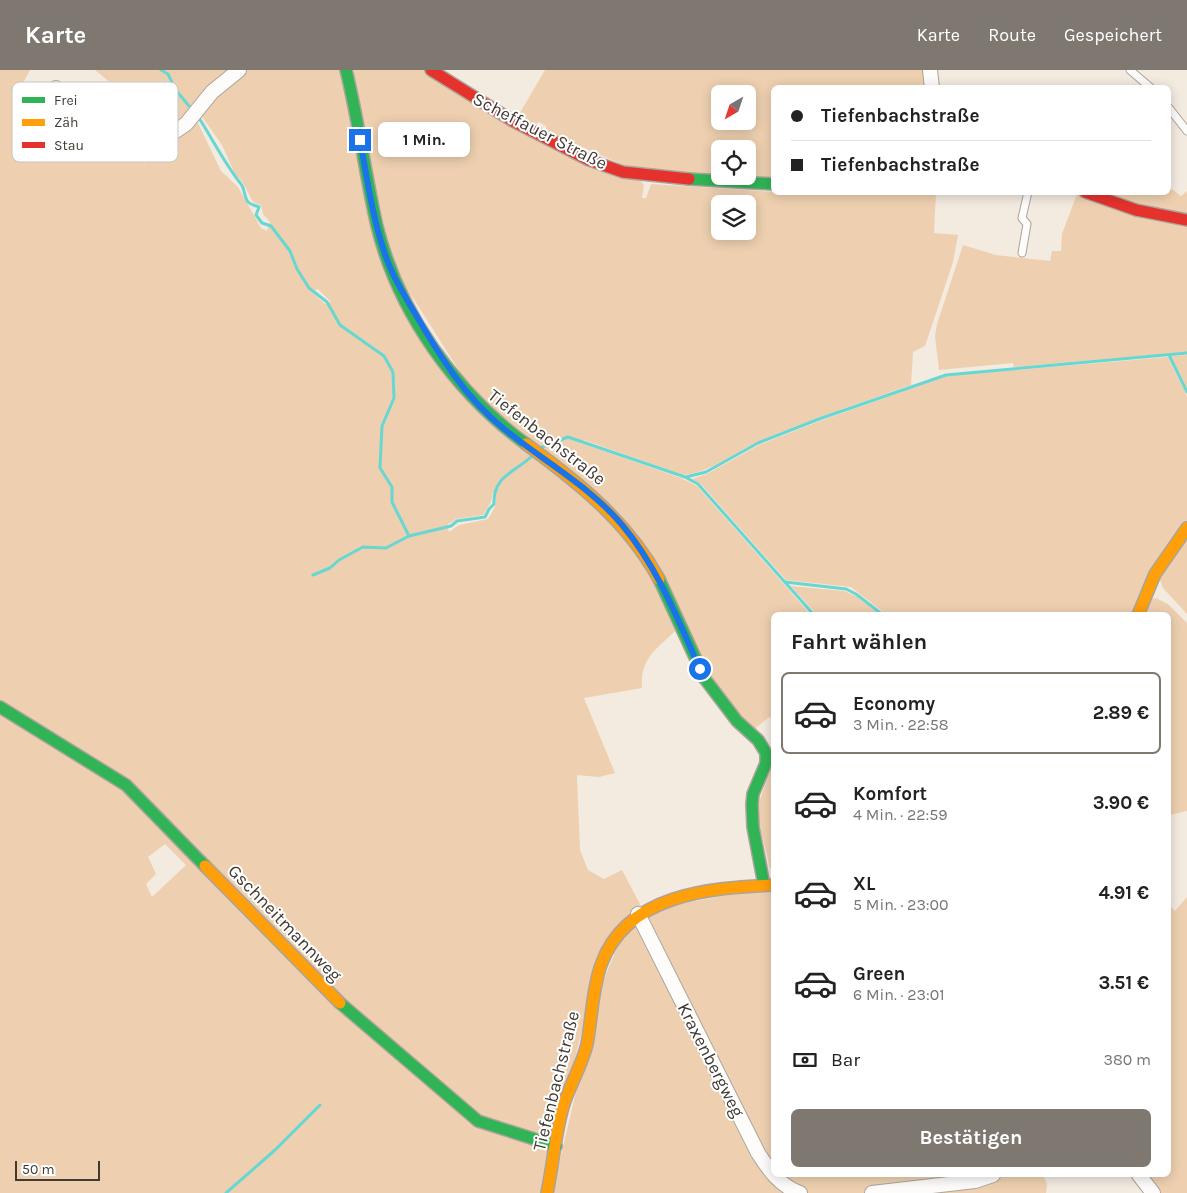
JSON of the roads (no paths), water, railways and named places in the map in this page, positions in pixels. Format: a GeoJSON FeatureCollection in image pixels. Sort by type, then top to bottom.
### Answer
{"type":"FeatureCollection","features":[{"type":"Feature","properties":{"kind":"street"},"geometry":{"type":"LineString","coordinates":[[178,130],[186,124],[212,92],[239,70]]}},
{"type":"Feature","properties":{"kind":"street","name":"Tiefenbachstraße"},"geometry":{"type":"LineString","coordinates":[[346,70],[370,196],[384,252],[402,290],[433,344],[465,392],[479,408],[582,486],[624,527],[660,582],[710,687],[738,722],[766,751],[767,760],[754,794],[751,812],[769,885],[707,889],[654,905],[638,914],[610,944],[601,965],[584,1054],[563,1108],[547,1193]]}},
{"type":"Feature","properties":{"kind":"street","name":"Scheffauer Straße"},"geometry":{"type":"LineString","coordinates":[[431,70],[513,121],[589,160],[622,172],[649,176],[771,184]]}},
{"type":"Feature","properties":{"kind":"street"},"geometry":{"type":"LineString","coordinates":[[930,70],[932,85]]}},
{"type":"Feature","properties":{"kind":"street"},"geometry":{"type":"LineString","coordinates":[[1094,195],[1136,210],[1187,220]]}},
{"type":"Feature","properties":{"kind":"street"},"geometry":{"type":"LineString","coordinates":[[1139,612],[1155,574],[1187,528]]}},
{"type":"Feature","properties":{"kind":"street","name":"Gschneitmannweg"},"geometry":{"type":"LineString","coordinates":[[0,707],[126,786],[336,1000],[478,1121],[556,1146]]}},
{"type":"Feature","properties":{"kind":"street","name":"Kraxenbergweg"},"geometry":{"type":"LineString","coordinates":[[638,914],[758,1153],[771,1173]]}},
{"type":"Feature","properties":{"kind":"street","name":"Kraxenbergweg"},"geometry":{"type":"LineString","coordinates":[[775,1177],[782,1184],[800,1193]]}},
{"type":"Feature","properties":{"kind":"street"},"geometry":{"type":"LineString","coordinates":[[872,1193],[975,1181],[987,1177]]}},
{"type":"Feature","properties":{"kind":"street"},"geometry":{"type":"LineString","coordinates":[[1141,1177],[1153,1193]]}},
{"type":"Feature","properties":{"kind":"lane"},"geometry":{"type":"LineString","coordinates":[[1130,70],[1148,85]]}},
{"type":"Feature","properties":{"kind":"lane"},"geometry":{"type":"LineString","coordinates":[[1171,111],[1187,131]]}},
{"type":"Feature","properties":{"kind":"lane"},"geometry":{"type":"LineString","coordinates":[[1022,253],[1027,224],[1022,218],[1027,195]]}},
{"type":"Feature","properties":{"kind":"waterway"},"geometry":{"type":"LineString","coordinates":[[161,70],[168,74],[172,82]]}},
{"type":"Feature","properties":{"kind":"waterway"},"geometry":{"type":"LineString","coordinates":[[178,93],[189,106]]}},
{"type":"Feature","properties":{"kind":"waterway"},"geometry":{"type":"LineString","coordinates":[[199,118],[242,186],[248,202],[259,207],[256,215],[262,223],[271,226],[290,251],[297,269],[309,288],[327,302],[340,325],[384,356],[393,372],[394,398],[382,426],[380,468],[392,487],[392,502],[409,536]]}},
{"type":"Feature","properties":{"kind":"waterway"},"geometry":{"type":"LineString","coordinates":[[686,477],[706,472],[758,443],[819,419],[946,375],[1187,353]]}},
{"type":"Feature","properties":{"kind":"waterway"},"geometry":{"type":"LineString","coordinates":[[1169,355],[1187,392]]}},
{"type":"Feature","properties":{"kind":"waterway"},"geometry":{"type":"LineString","coordinates":[[542,447],[568,437],[685,477],[698,484],[811,612]]}},
{"type":"Feature","properties":{"kind":"waterway"},"geometry":{"type":"LineString","coordinates":[[313,575],[330,568],[339,560],[363,547],[386,548],[409,536],[451,526],[457,521],[485,517],[494,504],[497,487],[501,481],[532,456]]}},
{"type":"Feature","properties":{"kind":"waterway"},"geometry":{"type":"LineString","coordinates":[[785,582],[846,589],[856,594],[879,612]]}},
{"type":"Feature","properties":{"kind":"waterway"},"geometry":{"type":"LineString","coordinates":[[226,1193],[275,1150],[320,1105]]}}]}
